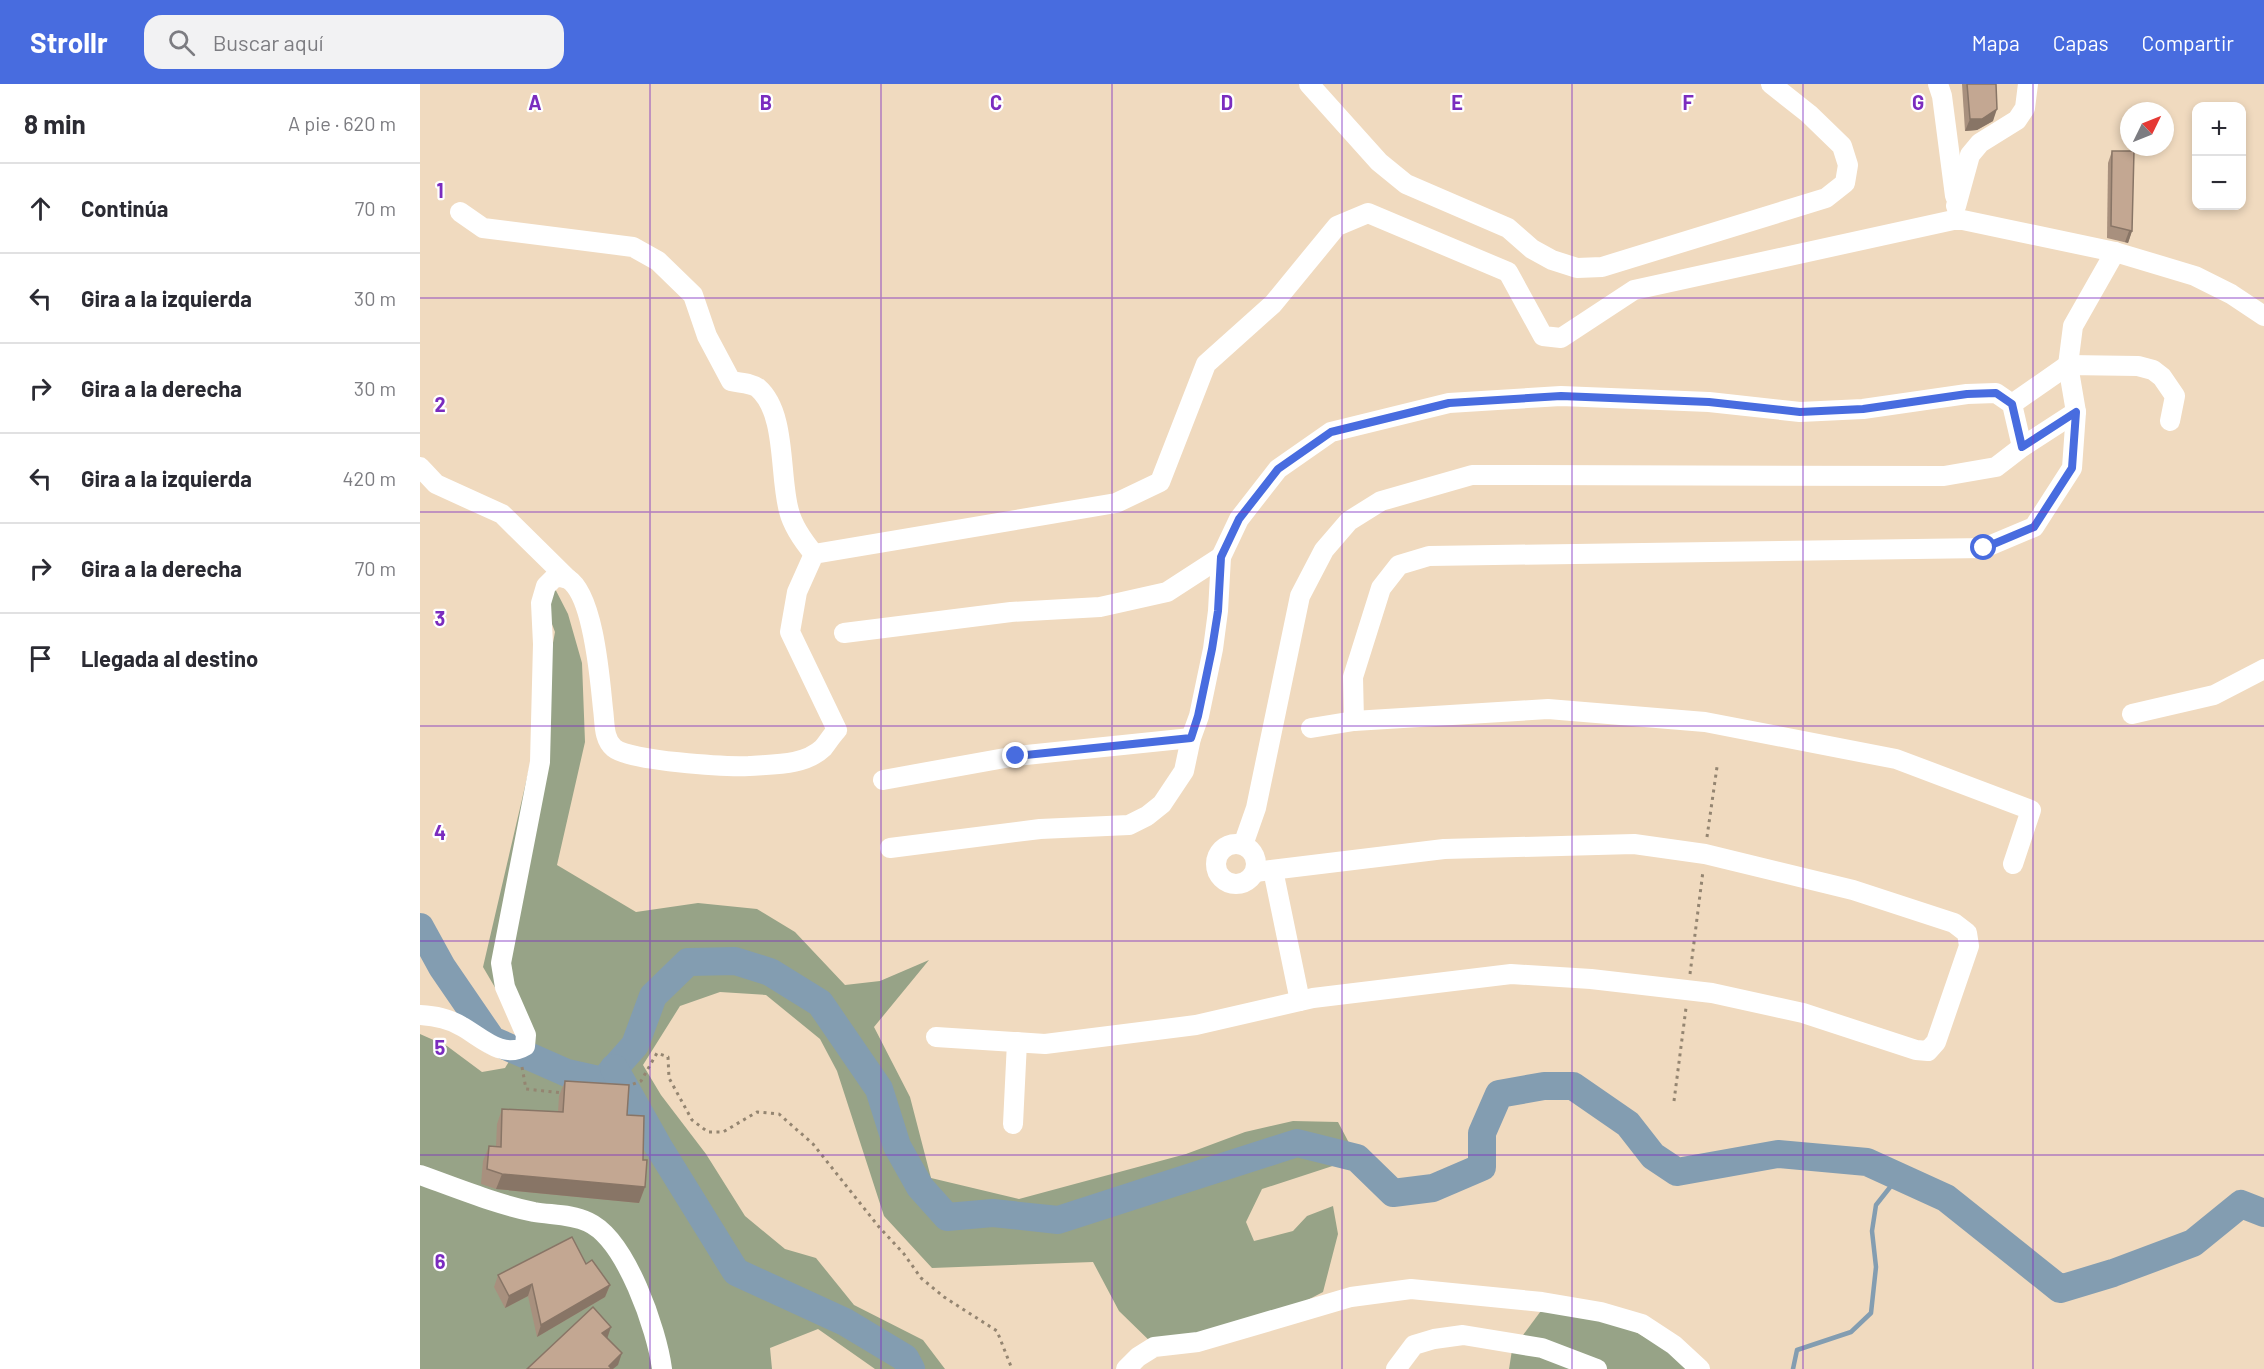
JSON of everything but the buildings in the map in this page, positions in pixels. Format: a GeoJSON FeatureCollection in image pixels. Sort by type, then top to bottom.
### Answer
{"type":"FeatureCollection","features":[{"type":"Feature","properties":{"kind":"street"},"geometry":{"type":"LineString","coordinates":[[1309,84],[1379,162],[1406,184],[1508,228],[1532,249],[1552,260],[1577,268],[1602,267],[1826,198],[1845,183],[1848,165],[1842,146],[1809,114],[1771,84]]}},
{"type":"Feature","properties":{"kind":"street"},"geometry":{"type":"LineString","coordinates":[[1938,84],[1942,96],[1957,213]]}},
{"type":"Feature","properties":{"kind":"street"},"geometry":{"type":"LineString","coordinates":[[1957,213],[1970,155],[1980,143],[2017,120],[2025,108],[2028,84]]}},
{"type":"Feature","properties":{"kind":"street"},"geometry":{"type":"LineString","coordinates":[[460,212],[483,228],[633,247],[658,261],[693,296],[707,336],[731,381],[756,386],[771,403],[777,425],[789,512],[803,541],[814,554]]}},
{"type":"Feature","properties":{"kind":"street"},"geometry":{"type":"LineString","coordinates":[[814,554],[1116,503],[1160,482],[1206,364],[1273,304],[1337,226],[1368,213],[1508,272],[1543,336],[1562,339],[1634,290],[1957,213],[2115,252],[2195,276],[2231,294],[2264,316]]}},
{"type":"Feature","properties":{"kind":"street"},"geometry":{"type":"LineString","coordinates":[[1354,721],[1353,676],[1381,588],[1399,565],[1429,556],[1984,548],[2034,527],[2072,468],[2076,412],[2068,365],[2073,326],[2115,252]]}},
{"type":"Feature","properties":{"kind":"street"},"geometry":{"type":"LineString","coordinates":[[2012,404],[2068,365],[2138,366],[2153,370],[2163,377],[2175,396],[2170,421]]}},
{"type":"Feature","properties":{"kind":"street"},"geometry":{"type":"LineString","coordinates":[[890,848],[1040,829],[1129,825],[1147,816],[1162,804],[1184,771],[1198,716],[1218,611],[1221,557],[1239,519],[1278,469],[1331,432],[1449,403],[1561,396],[1709,402],[1800,412],[1863,409],[1967,394],[1996,393],[2012,404],[2022,447]]}},
{"type":"Feature","properties":{"kind":"street"},"geometry":{"type":"LineString","coordinates":[[1243,845],[1256,808],[1300,596],[1324,550],[1349,521],[1381,501],[1472,475],[1944,476],[1996,467],[2076,412]]}},
{"type":"Feature","properties":{"kind":"street"},"geometry":{"type":"LineString","coordinates":[[420,467],[436,484],[502,514],[580,593],[590,619],[606,737],[614,748],[628,755],[741,766],[798,762],[821,749],[837,730],[790,632],[797,592],[814,554]]}},
{"type":"Feature","properties":{"kind":"street"},"geometry":{"type":"LineString","coordinates":[[843,633],[1011,612],[1100,607],[1167,592],[1221,557]]}},
{"type":"Feature","properties":{"kind":"street"},"geometry":{"type":"LineString","coordinates":[[420,1015],[436,1016],[459,1024],[504,1051],[518,1050],[525,1046],[526,1035],[505,987],[501,963],[540,762],[543,644],[541,603],[546,586],[555,577],[568,579]]}},
{"type":"Feature","properties":{"kind":"street"},"geometry":{"type":"LineString","coordinates":[[2132,714],[2214,695],[2264,669]]}},
{"type":"Feature","properties":{"kind":"street"},"geometry":{"type":"LineString","coordinates":[[1311,728],[1354,721],[1548,709],[1705,722],[1896,759],[2031,810],[2013,864]]}},
{"type":"Feature","properties":{"kind":"street"},"geometry":{"type":"LineString","coordinates":[[883,780],[1016,756],[1191,738]]}},
{"type":"Feature","properties":{"kind":"street"},"geometry":{"type":"LineString","coordinates":[[936,1037],[1046,1044],[1196,1025],[1300,1001],[1313,998],[1511,974],[1591,979],[1712,993],[1803,1013],[1916,1050],[1928,1051],[1936,1042],[1969,946],[1967,933],[1954,923],[1853,890],[1705,854],[1634,844],[1444,849],[1264,871],[1239,885],[1228,884],[1220,878],[1215,868],[1216,857],[1222,848],[1232,844],[1243,845],[1252,851],[1264,871],[1300,1001]]}},
{"type":"Feature","properties":{"kind":"street"},"geometry":{"type":"LineString","coordinates":[[1013,1124],[1017,1042]]}},
{"type":"Feature","properties":{"kind":"street"},"geometry":{"type":"LineString","coordinates":[[420,1175],[501,1203],[534,1212],[567,1216],[589,1222],[616,1246],[640,1293],[659,1344],[662,1369]]}},
{"type":"Feature","properties":{"kind":"street"},"geometry":{"type":"LineString","coordinates":[[1126,1369],[1138,1357],[1154,1347],[1198,1342],[1351,1297],[1412,1289],[1542,1302],[1601,1312],[1642,1324],[1674,1344],[1700,1369]]}},
{"type":"Feature","properties":{"kind":"street"},"geometry":{"type":"LineString","coordinates":[[1396,1369],[1414,1345],[1434,1339],[1463,1335],[1542,1348],[1597,1369]]}},
{"type":"Feature","properties":{"kind":"path"},"geometry":{"type":"LineString","coordinates":[[1674,1101],[1717,767]]}},
{"type":"Feature","properties":{"kind":"path"},"geometry":{"type":"LineString","coordinates":[[518,1050],[526,1089],[568,1092]]}},
{"type":"Feature","properties":{"kind":"path"},"geometry":{"type":"LineString","coordinates":[[622,1089],[640,1081],[657,1053],[668,1057],[669,1078],[692,1119],[708,1132],[723,1132],[757,1112],[779,1114],[813,1144],[879,1227],[904,1254],[921,1278],[944,1298],[997,1331],[1012,1369]]}},
{"type":"Feature","properties":{"kind":"green space"},"geometry":{"type":"Polygon","coordinates":[[[549,577],[568,614],[582,663],[585,742],[557,865],[636,912],[698,903],[757,909],[795,932],[845,985],[880,981],[929,960],[874,1027],[910,1097],[931,1178],[1019,1199],[1186,1154],[1245,1132],[1293,1121],[1338,1122],[1357,1158],[1262,1189],[1246,1222],[1254,1241],[1293,1231],[1307,1216],[1333,1206],[1338,1234],[1323,1292],[1250,1330],[1157,1348],[1119,1311],[1093,1262],[932,1268],[884,1216],[837,1071],[820,1039],[766,995],[720,992],[680,1006],[643,1065],[661,1095],[706,1154],[745,1216],[785,1249],[816,1258],[854,1305],[923,1340],[945,1369],[875,1369],[818,1329],[770,1348],[772,1369],[420,1369],[420,1034],[447,1046],[482,1072],[505,1068],[524,1037],[483,967],[533,752],[555,632],[542,598],[549,577]]]}},
{"type":"Feature","properties":{"kind":"green space"},"geometry":{"type":"Polygon","coordinates":[[[1546,1304],[1604,1314],[1701,1369],[1509,1369],[1512,1350],[1546,1304]]]}},
{"type":"Feature","properties":{"kind":"waterway"},"geometry":{"type":"LineString","coordinates":[[420,927],[442,967],[492,1040],[567,1073],[603,1081],[635,1045],[653,996],[688,962],[735,961],[770,972],[820,1003],[879,1089],[897,1146],[920,1187],[947,1217],[993,1213],[1058,1220],[1297,1143],[1357,1158],[1393,1193],[1433,1188],[1482,1167],[1482,1133],[1499,1094],[1544,1086],[1573,1086],[1628,1124],[1653,1156],[1677,1172],[1778,1154],[1867,1162],[1946,1198],[2060,1289],[2113,1273],[2193,1243],[2241,1204],[2264,1213]]}},
{"type":"Feature","properties":{"kind":"waterway"},"geometry":{"type":"LineString","coordinates":[[614,1068],[658,1146],[736,1272],[845,1322],[905,1358],[911,1369]]}},
{"type":"Feature","properties":{"kind":"waterway"},"geometry":{"type":"LineString","coordinates":[[1793,1369],[1797,1350],[1851,1332],[1871,1313],[1876,1267],[1872,1231],[1876,1205],[1891,1186],[1911,1181]]}},
{"type":"Feature","properties":{"kind":"route"},"geometry":{"type":"LineString","coordinates":[[1016,756],[1191,738],[1212,649],[1218,611],[1221,557],[1239,519],[1278,469],[1331,432],[1449,403],[1561,396],[1709,402],[1800,412],[1863,409],[1967,394],[1996,393],[2012,404],[2022,447],[2076,412],[2072,468],[2034,527],[1984,548]]}}]}
